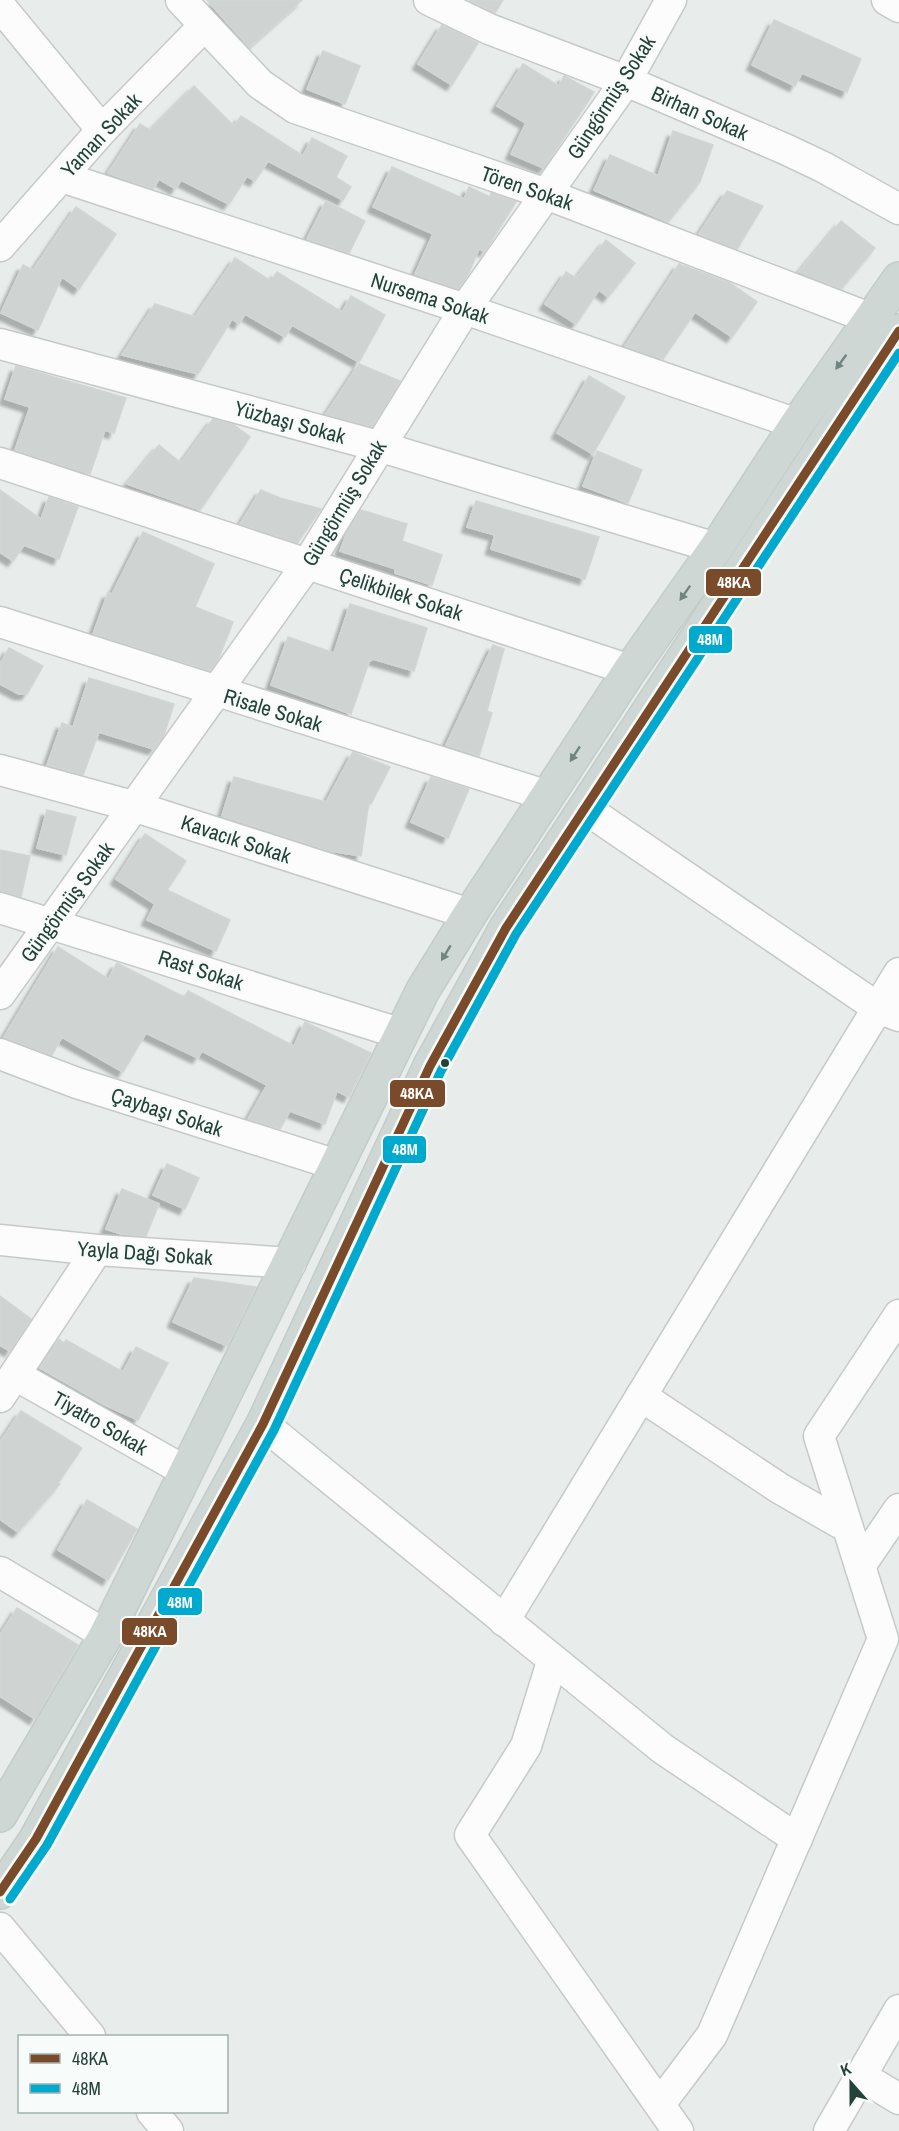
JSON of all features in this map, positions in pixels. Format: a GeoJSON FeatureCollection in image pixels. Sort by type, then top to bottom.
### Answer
{"type":"FeatureCollection","features":[{"type":"Feature","properties":{"kind":"main road"},"geometry":{"type":"LineString","coordinates":[[0,1892],[36,1839],[263,1424],[430,1066],[506,928],[586,809],[886,325],[899,279]]}},
{"type":"Feature","properties":{"kind":"main road"},"geometry":{"type":"LineString","coordinates":[[2,1808],[106,1635],[185,1472],[291,1263],[423,990],[470,914],[630,670],[716,548],[797,424],[886,325]]}},
{"type":"Feature","properties":{"kind":"street","name":"Tören Sokak"},"geometry":{"type":"LineString","coordinates":[[181,0],[260,84],[295,108],[546,194],[886,325]]}},
{"type":"Feature","properties":{"kind":"street","name":"Birhan Sokak"},"geometry":{"type":"LineString","coordinates":[[429,0],[489,29],[626,81],[823,167],[899,208]]}},
{"type":"Feature","properties":{"kind":"street","name":"Güngörmüş Sokak"},"geometry":{"type":"LineString","coordinates":[[0,994],[136,807],[308,563],[378,446],[465,309],[626,81],[671,0]]}},
{"type":"Feature","properties":{"kind":"street"},"geometry":{"type":"LineString","coordinates":[[887,0],[899,7]]}},
{"type":"Feature","properties":{"kind":"street"},"geometry":{"type":"LineString","coordinates":[[0,6],[102,130]]}},
{"type":"Feature","properties":{"kind":"street","name":"Yaman Sokak"},"geometry":{"type":"LineString","coordinates":[[3,237],[62,177],[102,130],[204,26]]}},
{"type":"Feature","properties":{"kind":"street","name":"Nursema Sokak"},"geometry":{"type":"LineString","coordinates":[[62,177],[465,309],[797,424]]}},
{"type":"Feature","properties":{"kind":"street","name":"Yüzbaşı Sokak"},"geometry":{"type":"LineString","coordinates":[[0,344],[378,446],[716,548]]}},
{"type":"Feature","properties":{"kind":"street","name":"Çelikbilek Sokak"},"geometry":{"type":"LineString","coordinates":[[0,463],[630,670]]}},
{"type":"Feature","properties":{"kind":"street","name":"Risale Sokak"},"geometry":{"type":"LineString","coordinates":[[0,622],[548,796]]}},
{"type":"Feature","properties":{"kind":"street","name":"Kavacık Sokak"},"geometry":{"type":"LineString","coordinates":[[0,770],[136,807],[470,914]]}},
{"type":"Feature","properties":{"kind":"street"},"geometry":{"type":"LineString","coordinates":[[586,809],[888,1012]]}},
{"type":"Feature","properties":{"kind":"street","name":"Rast Sokak"},"geometry":{"type":"LineString","coordinates":[[0,908],[402,1034]]}},
{"type":"Feature","properties":{"kind":"street"},"geometry":{"type":"LineString","coordinates":[[504,1622],[641,1396],[888,1012],[899,973]]}},
{"type":"Feature","properties":{"kind":"street","name":"Çaybaşı Sokak"},"geometry":{"type":"LineString","coordinates":[[0,1054],[76,1083],[337,1165]]}},
{"type":"Feature","properties":{"kind":"street","name":"Yayla Dağı Sokak"},"geometry":{"type":"LineString","coordinates":[[2,1244],[291,1263]]}},
{"type":"Feature","properties":{"kind":"street"},"geometry":{"type":"LineString","coordinates":[[7,1386],[97,1250]]}},
{"type":"Feature","properties":{"kind":"street"},"geometry":{"type":"LineString","coordinates":[[660,2104],[712,2035],[797,1839],[891,1644],[860,1566],[819,1436],[899,1315]]}},
{"type":"Feature","properties":{"kind":"street","name":"Tiyatro Sokak"},"geometry":{"type":"LineString","coordinates":[[7,1386],[185,1472]]}},
{"type":"Feature","properties":{"kind":"street"},"geometry":{"type":"LineString","coordinates":[[641,1396],[779,1488],[848,1527]]}},
{"type":"Feature","properties":{"kind":"street"},"geometry":{"type":"LineString","coordinates":[[263,1424],[552,1662],[663,1749],[797,1839]]}},
{"type":"Feature","properties":{"kind":"street"},"geometry":{"type":"LineString","coordinates":[[860,1566],[899,1509]]}},
{"type":"Feature","properties":{"kind":"street"},"geometry":{"type":"LineString","coordinates":[[0,1572],[106,1635]]}},
{"type":"Feature","properties":{"kind":"street"},"geometry":{"type":"LineString","coordinates":[[552,1662],[526,1746],[470,1835],[678,2131]]}},
{"type":"Feature","properties":{"kind":"street"},"geometry":{"type":"LineString","coordinates":[[0,1929],[88,2035]]}},
{"type":"Feature","properties":{"kind":"street"},"geometry":{"type":"LineString","coordinates":[[830,2131],[899,2010]]}},
{"type":"Feature","properties":{"kind":"street"},"geometry":{"type":"LineString","coordinates":[[861,2076],[899,2099]]}},
{"type":"Feature","properties":{"kind":"building"},"geometry":{"type":"Polygon","coordinates":[[[207,0],[302,0],[249,47],[207,0]]]}},
{"type":"Feature","properties":{"kind":"building"},"geometry":{"type":"Polygon","coordinates":[[[469,0],[503,0],[495,13],[469,0]]]}},
{"type":"Feature","properties":{"kind":"building"},"geometry":{"type":"Polygon","coordinates":[[[774,20],[861,59],[847,92],[802,73],[795,86],[752,65],[774,20]]]}},
{"type":"Feature","properties":{"kind":"building"},"geometry":{"type":"Polygon","coordinates":[[[442,25],[478,43],[452,85],[418,64],[442,25]]]}},
{"type":"Feature","properties":{"kind":"building"},"geometry":{"type":"Polygon","coordinates":[[[323,51],[360,66],[345,104],[307,89],[323,51]]]}},
{"type":"Feature","properties":{"kind":"building"},"geometry":{"type":"Polygon","coordinates":[[[523,64],[559,86],[564,76],[594,92],[544,168],[511,154],[526,123],[497,106],[523,64]]]}},
{"type":"Feature","properties":{"kind":"building"},"geometry":{"type":"Polygon","coordinates":[[[194,86],[234,126],[241,116],[303,156],[312,138],[347,156],[336,177],[351,187],[343,200],[268,161],[255,181],[247,176],[229,204],[181,180],[176,189],[159,179],[153,189],[108,173],[140,124],[150,130],[194,86]]]}},
{"type":"Feature","properties":{"kind":"building"},"geometry":{"type":"Polygon","coordinates":[[[673,131],[713,145],[700,182],[668,222],[594,190],[610,155],[658,176],[673,131]]]}},
{"type":"Feature","properties":{"kind":"building"},"geometry":{"type":"Polygon","coordinates":[[[392,167],[464,199],[469,187],[490,197],[491,193],[516,202],[485,251],[479,249],[468,275],[458,289],[415,274],[433,234],[373,207],[392,167]]]}},
{"type":"Feature","properties":{"kind":"building"},"geometry":{"type":"Polygon","coordinates":[[[727,191],[763,206],[737,249],[699,234],[727,191]]]}},
{"type":"Feature","properties":{"kind":"building"},"geometry":{"type":"Polygon","coordinates":[[[326,201],[365,221],[349,253],[307,239],[326,201]]]}},
{"type":"Feature","properties":{"kind":"building"},"geometry":{"type":"Polygon","coordinates":[[[76,207],[116,234],[79,289],[62,277],[38,330],[1,313],[23,265],[33,270],[76,207]]]}},
{"type":"Feature","properties":{"kind":"building"},"geometry":{"type":"Polygon","coordinates":[[[841,221],[875,248],[841,289],[799,272],[841,221]]]}},
{"type":"Feature","properties":{"kind":"building"},"geometry":{"type":"Polygon","coordinates":[[[606,240],[635,263],[608,297],[599,290],[576,324],[545,304],[566,272],[576,278],[606,240]]]}},
{"type":"Feature","properties":{"kind":"building"},"geometry":{"type":"Polygon","coordinates":[[[235,258],[271,281],[277,272],[342,312],[351,296],[385,315],[359,362],[292,325],[285,337],[245,314],[239,324],[232,319],[198,374],[122,355],[155,304],[195,317],[235,258]]]}},
{"type":"Feature","properties":{"kind":"building"},"geometry":{"type":"Polygon","coordinates":[[[679,264],[730,283],[757,302],[732,337],[695,312],[663,359],[625,346],[679,264]]]}},
{"type":"Feature","properties":{"kind":"building"},"geometry":{"type":"Polygon","coordinates":[[[359,364],[400,381],[372,427],[326,414],[359,364]]]}},
{"type":"Feature","properties":{"kind":"building"},"geometry":{"type":"Polygon","coordinates":[[[16,366],[126,398],[114,433],[105,430],[90,474],[15,450],[30,407],[5,399],[16,366]]]}},
{"type":"Feature","properties":{"kind":"building"},"geometry":{"type":"Polygon","coordinates":[[[589,376],[625,397],[593,454],[557,433],[589,376]]]}},
{"type":"Feature","properties":{"kind":"building"},"geometry":{"type":"Polygon","coordinates":[[[213,419],[234,425],[250,437],[200,510],[127,484],[159,445],[181,463],[213,419]]]}},
{"type":"Feature","properties":{"kind":"building"},"geometry":{"type":"Polygon","coordinates":[[[597,451],[642,470],[628,503],[583,486],[597,451]]]}},
{"type":"Feature","properties":{"kind":"building"},"geometry":{"type":"Polygon","coordinates":[[[0,490],[41,519],[49,497],[78,507],[59,559],[24,545],[13,561],[0,552],[0,490]]]}},
{"type":"Feature","properties":{"kind":"building"},"geometry":{"type":"Polygon","coordinates":[[[261,490],[280,498],[321,509],[297,543],[240,524],[261,490]]]}},
{"type":"Feature","properties":{"kind":"building"},"geometry":{"type":"Polygon","coordinates":[[[476,501],[599,537],[585,579],[491,549],[495,535],[467,527],[476,501]]]}},
{"type":"Feature","properties":{"kind":"building"},"geometry":{"type":"Polygon","coordinates":[[[361,510],[407,524],[402,541],[442,555],[432,585],[395,573],[396,569],[340,551],[346,535],[361,510]]]}},
{"type":"Feature","properties":{"kind":"building"},"geometry":{"type":"Polygon","coordinates":[[[143,532],[214,564],[195,607],[233,622],[219,658],[210,671],[93,634],[108,593],[112,594],[143,532]]]}},
{"type":"Feature","properties":{"kind":"building"},"geometry":{"type":"Polygon","coordinates":[[[350,604],[427,628],[414,671],[373,659],[369,662],[351,714],[271,685],[288,637],[334,653],[350,604]]]}},
{"type":"Feature","properties":{"kind":"building"},"geometry":{"type":"Polygon","coordinates":[[[493,645],[504,649],[487,711],[492,713],[479,756],[446,745],[493,645]]]}},
{"type":"Feature","properties":{"kind":"building"},"geometry":{"type":"Polygon","coordinates":[[[9,648],[43,666],[27,694],[19,694],[0,684],[0,664],[9,648]]]}},
{"type":"Feature","properties":{"kind":"building"},"geometry":{"type":"Polygon","coordinates":[[[89,678],[174,704],[164,735],[154,749],[99,732],[83,775],[47,765],[62,723],[73,727],[89,678]]]}},
{"type":"Feature","properties":{"kind":"building"},"geometry":{"type":"Polygon","coordinates":[[[353,752],[390,767],[371,804],[369,802],[361,856],[330,851],[222,816],[234,777],[326,802],[353,752]]]}},
{"type":"Feature","properties":{"kind":"building"},"geometry":{"type":"Polygon","coordinates":[[[431,777],[469,789],[448,838],[411,822],[431,777]]]}},
{"type":"Feature","properties":{"kind":"building"},"geometry":{"type":"Polygon","coordinates":[[[47,810],[76,817],[66,855],[37,848],[47,810]]]}},
{"type":"Feature","properties":{"kind":"building"},"geometry":{"type":"Polygon","coordinates":[[[145,834],[186,861],[167,890],[230,920],[216,951],[147,920],[155,904],[116,879],[145,834]]]}},
{"type":"Feature","properties":{"kind":"building"},"geometry":{"type":"Polygon","coordinates":[[[0,850],[30,856],[21,897],[0,891],[0,850]]]}},
{"type":"Feature","properties":{"kind":"building"},"geometry":{"type":"Polygon","coordinates":[[[58,947],[108,979],[117,963],[184,997],[188,991],[294,1046],[305,1022],[371,1053],[349,1097],[337,1091],[325,1124],[290,1111],[280,1129],[248,1119],[267,1085],[202,1051],[198,1058],[146,1033],[123,1072],[62,1037],[52,1055],[4,1037],[58,947]]]}},
{"type":"Feature","properties":{"kind":"building"},"geometry":{"type":"Polygon","coordinates":[[[167,1164],[199,1178],[185,1209],[153,1195],[167,1164]]]}},
{"type":"Feature","properties":{"kind":"building"},"geometry":{"type":"Polygon","coordinates":[[[122,1189],[159,1204],[146,1236],[121,1234],[106,1229],[122,1189]]]}},
{"type":"Feature","properties":{"kind":"building"},"geometry":{"type":"Polygon","coordinates":[[[194,1278],[256,1287],[227,1346],[173,1322],[194,1278]]]}},
{"type":"Feature","properties":{"kind":"building"},"geometry":{"type":"Polygon","coordinates":[[[0,1296],[31,1319],[10,1351],[0,1345],[0,1296]]]}},
{"type":"Feature","properties":{"kind":"building"},"geometry":{"type":"Polygon","coordinates":[[[59,1339],[64,1343],[66,1340],[123,1372],[136,1347],[168,1363],[138,1420],[105,1405],[40,1368],[59,1339]]]}},
{"type":"Feature","properties":{"kind":"building"},"geometry":{"type":"Polygon","coordinates":[[[21,1411],[82,1448],[58,1483],[60,1484],[18,1532],[0,1519],[0,1442],[21,1411]]]}},
{"type":"Feature","properties":{"kind":"building"},"geometry":{"type":"Polygon","coordinates":[[[87,1500],[137,1529],[108,1580],[58,1550],[87,1500]]]}},
{"type":"Feature","properties":{"kind":"building"},"geometry":{"type":"Polygon","coordinates":[[[17,1608],[78,1645],[35,1719],[0,1696],[0,1635],[17,1608]]]}},
{"type":"Feature","properties":{"kind":"transit line","name":"48KA"},"geometry":{"type":"LineString","coordinates":[[0,1892],[36,1839],[263,1424],[430,1066],[506,928],[899,331]]}},
{"type":"Feature","properties":{"kind":"transit line","name":"48M"},"geometry":{"type":"LineString","coordinates":[[10,1899],[47,1845],[274,1430],[441,1071],[516,934],[899,353]]}}]}
